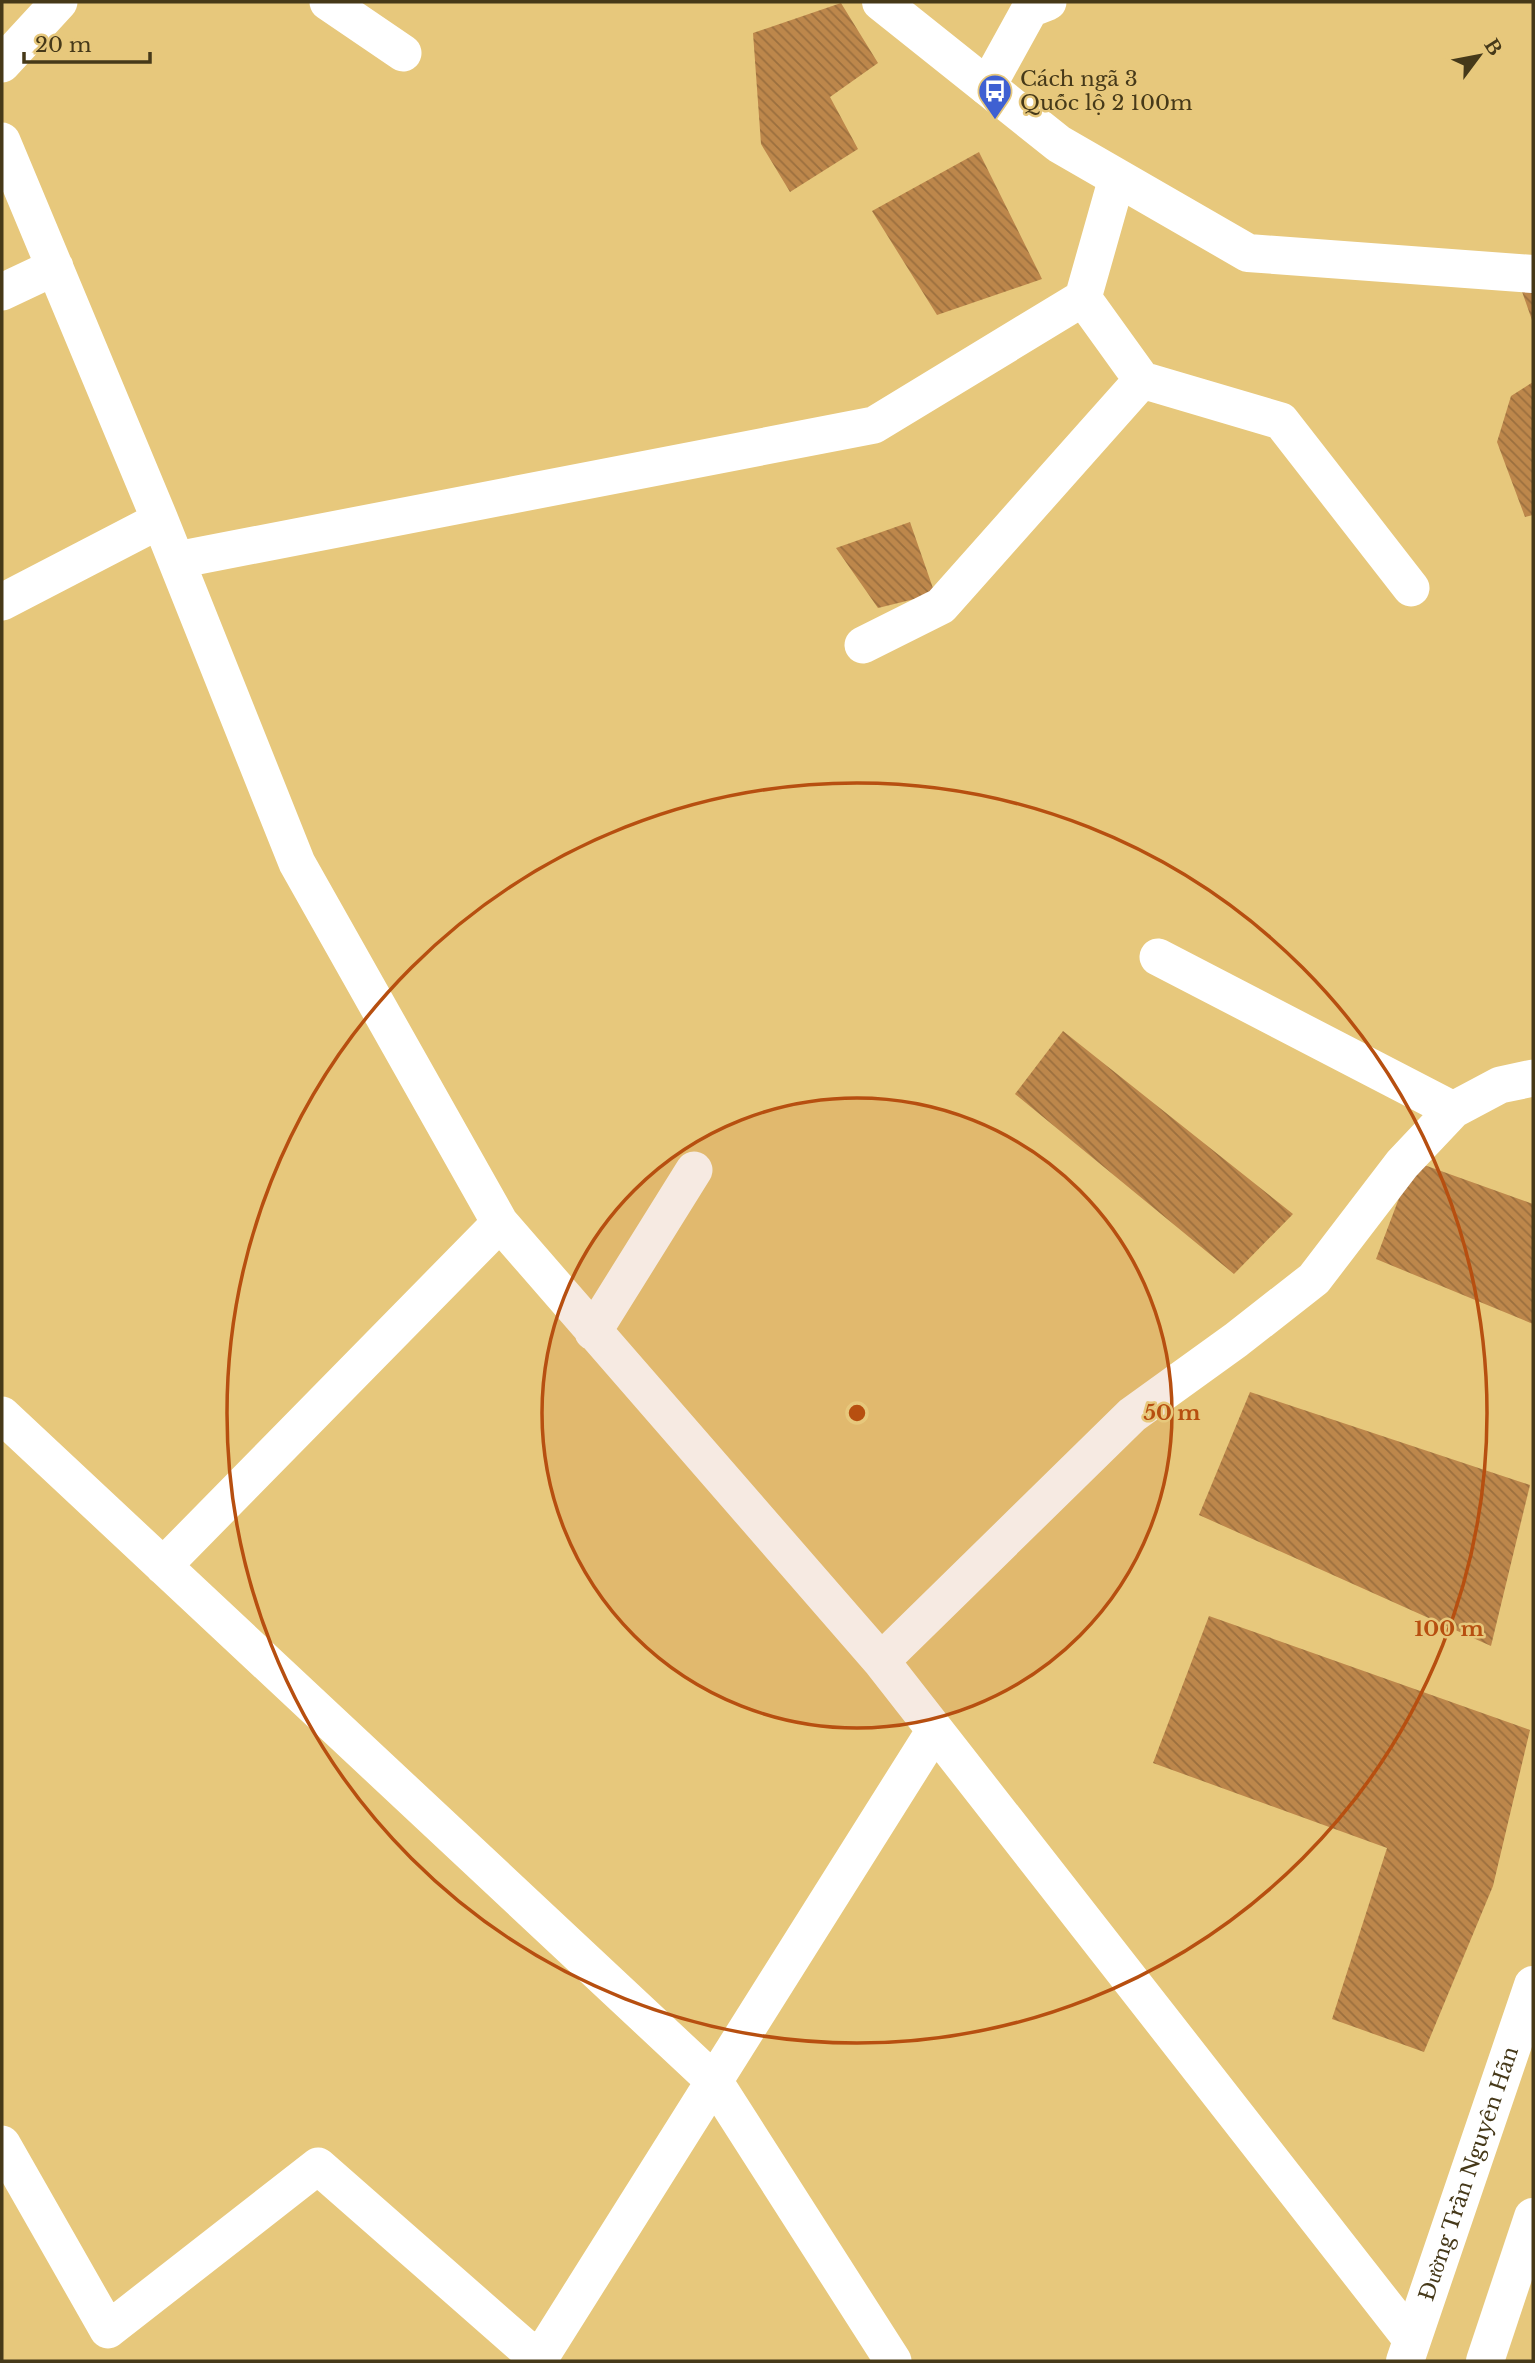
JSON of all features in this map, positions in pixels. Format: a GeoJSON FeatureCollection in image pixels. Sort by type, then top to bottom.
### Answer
{"type":"FeatureCollection","features":[{"type":"Feature","properties":{"kind":"street"},"geometry":{"type":"LineString","coordinates":[[2,64],[60,2]]}},
{"type":"Feature","properties":{"kind":"street"},"geometry":{"type":"LineString","coordinates":[[328,2],[404,53]]}},
{"type":"Feature","properties":{"kind":"street"},"geometry":{"type":"LineString","coordinates":[[881,2],[1059,144],[1248,253],[1533,274]]}},
{"type":"Feature","properties":{"kind":"street"},"geometry":{"type":"LineString","coordinates":[[987,87],[1030,9],[1048,2]]}},
{"type":"Feature","properties":{"kind":"street"},"geometry":{"type":"LineString","coordinates":[[2,141],[177,560],[297,863],[500,1223],[881,1661],[1408,2351]]}},
{"type":"Feature","properties":{"kind":"street"},"geometry":{"type":"LineString","coordinates":[[177,560],[874,425],[1083,298],[1117,178]]}},
{"type":"Feature","properties":{"kind":"street"},"geometry":{"type":"LineString","coordinates":[[2,292],[55,267]]}},
{"type":"Feature","properties":{"kind":"street"},"geometry":{"type":"LineString","coordinates":[[1083,298],[1142,380],[1282,421],[1411,588]]}},
{"type":"Feature","properties":{"kind":"street"},"geometry":{"type":"LineString","coordinates":[[863,645],[941,606],[1142,380]]}},
{"type":"Feature","properties":{"kind":"street"},"geometry":{"type":"LineString","coordinates":[[2,603],[160,520]]}},
{"type":"Feature","properties":{"kind":"street"},"geometry":{"type":"LineString","coordinates":[[1158,957],[1453,1110]]}},
{"type":"Feature","properties":{"kind":"street"},"geometry":{"type":"LineString","coordinates":[[881,1661],[1132,1415],[1236,1340],[1314,1279],[1402,1164],[1453,1110],[1500,1085],[1533,1078]]}},
{"type":"Feature","properties":{"kind":"street"},"geometry":{"type":"LineString","coordinates":[[593,1332],[694,1170]]}},
{"type":"Feature","properties":{"kind":"street"},"geometry":{"type":"LineString","coordinates":[[163,1566],[500,1223]]}},
{"type":"Feature","properties":{"kind":"street"},"geometry":{"type":"LineString","coordinates":[[2,1415],[714,2081],[893,2361]]}},
{"type":"Feature","properties":{"kind":"street"},"geometry":{"type":"LineString","coordinates":[[2,2144],[103,2346],[318,2166],[539,2361],[935,1730]]}},
{"type":"Feature","properties":{"kind":"street","name":"Đường Trần Nguyên Hãn"},"geometry":{"type":"LineString","coordinates":[[1408,2351],[1533,1985]]}},
{"type":"Feature","properties":{"kind":"street"},"geometry":{"type":"LineString","coordinates":[[1485,2361],[1533,2217]]}},
{"type":"Feature","properties":{"kind":"building"},"geometry":{"type":"Polygon","coordinates":[[[841,3],[878,63],[830,97],[858,149],[790,192],[761,144],[753,33],[841,3]]]}},
{"type":"Feature","properties":{"kind":"building"},"geometry":{"type":"Polygon","coordinates":[[[979,152],[1042,279],[937,315],[872,211],[979,152]]]}},
{"type":"Feature","properties":{"kind":"building"},"geometry":{"type":"Polygon","coordinates":[[[1519,283],[1533,284],[1533,323],[1519,283]]]}},
{"type":"Feature","properties":{"kind":"building"},"geometry":{"type":"Polygon","coordinates":[[[1533,382],[1533,515],[1525,517],[1497,442],[1511,396],[1533,382]]]}},
{"type":"Feature","properties":{"kind":"building"},"geometry":{"type":"Polygon","coordinates":[[[910,522],[935,594],[878,608],[836,548],[910,522]]]}},
{"type":"Feature","properties":{"kind":"building"},"geometry":{"type":"Polygon","coordinates":[[[1063,1031],[1293,1214],[1234,1274],[1015,1094],[1063,1031]]]}},
{"type":"Feature","properties":{"kind":"building"},"geometry":{"type":"Polygon","coordinates":[[[1413,1161],[1533,1204],[1533,1324],[1376,1259],[1413,1161]]]}},
{"type":"Feature","properties":{"kind":"building"},"geometry":{"type":"Polygon","coordinates":[[[1250,1392],[1530,1485],[1491,1646],[1199,1515],[1250,1392]]]}},
{"type":"Feature","properties":{"kind":"building"},"geometry":{"type":"Polygon","coordinates":[[[1209,1616],[1530,1730],[1493,1886],[1424,2052],[1332,2019],[1387,1848],[1153,1763],[1209,1616]]]}},
{"type":"Feature","properties":{"kind":"place","name":"Cách ngã 3 Quốc lộ 2 100m"},"geometry":{"type":"Point","coordinates":[995,121]}}]}
